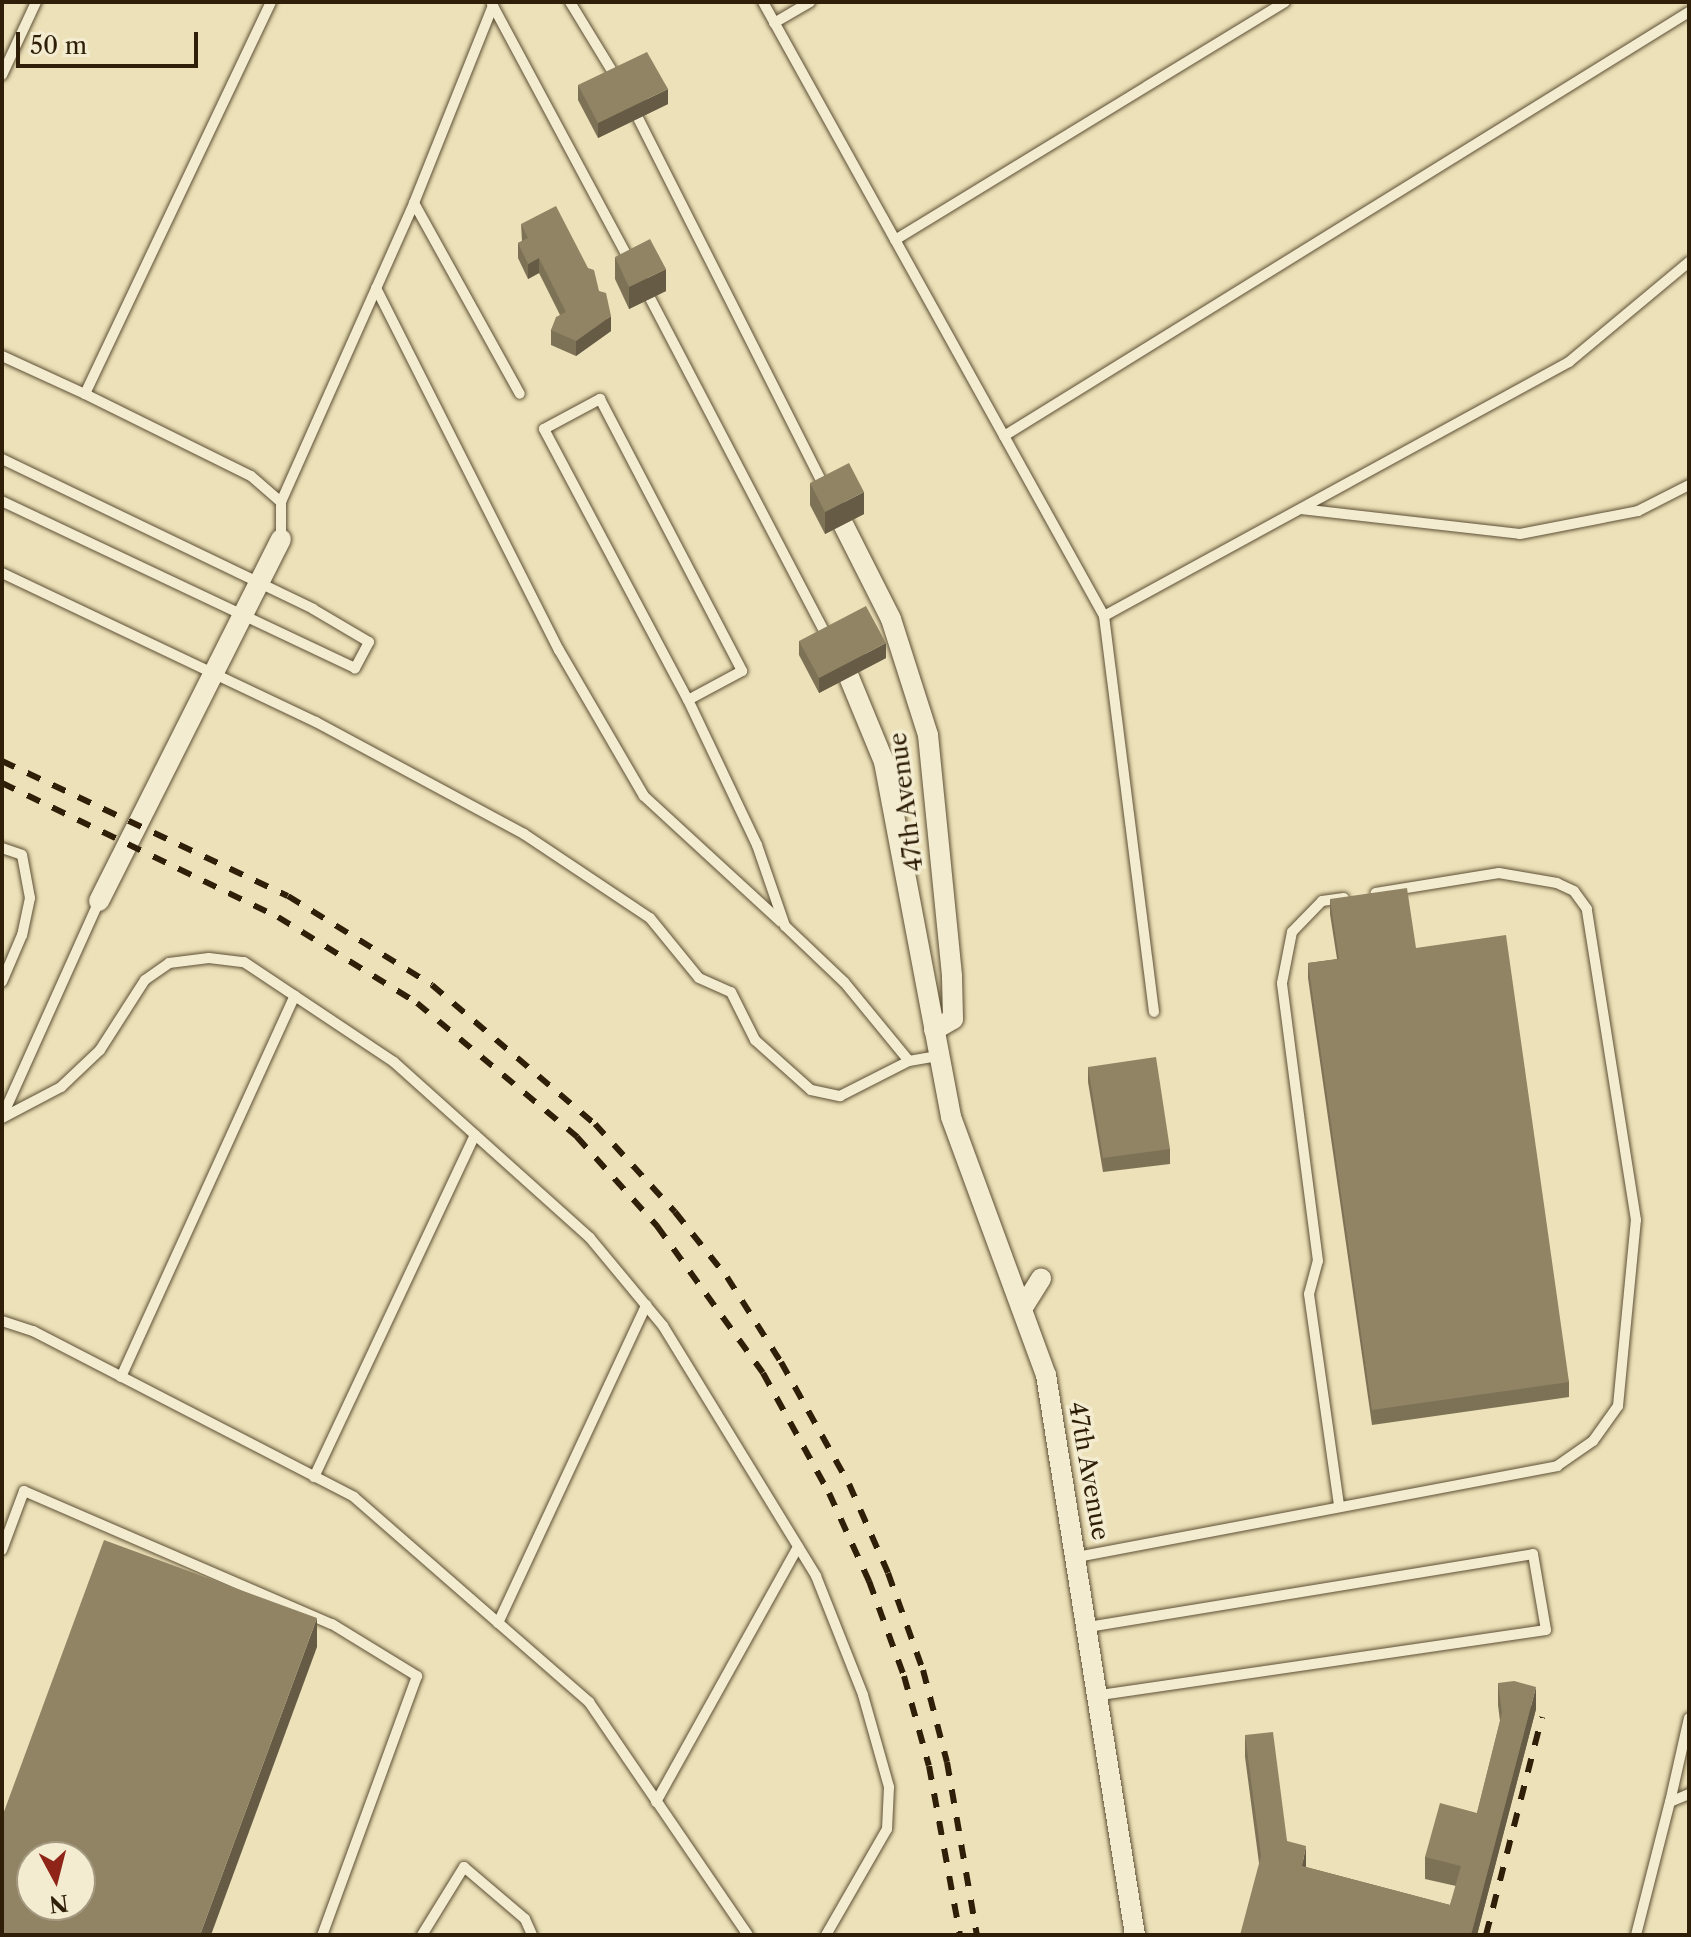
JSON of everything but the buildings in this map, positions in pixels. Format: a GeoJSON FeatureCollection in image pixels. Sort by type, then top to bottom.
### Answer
{"type":"FeatureCollection","features":[{"type":"Feature","properties":{"kind":"street","name":"47th Avenue"},"geometry":{"type":"LineString","coordinates":[[843,524],[891,619],[928,735],[953,1019],[934,1030]]}},
{"type":"Feature","properties":{"kind":"street"},"geometry":{"type":"LineString","coordinates":[[99,901],[281,539]]}},
{"type":"Feature","properties":{"kind":"street","name":"47th Avenue"},"geometry":{"type":"LineString","coordinates":[[849,677],[884,762],[951,1117],[1046,1375],[1135,1935]]}},
{"type":"Feature","properties":{"kind":"street"},"geometry":{"type":"LineString","coordinates":[[1022,1309],[1041,1279]]}},
{"type":"Feature","properties":{"kind":"lane"},"geometry":{"type":"LineString","coordinates":[[2,75],[36,2]]}},
{"type":"Feature","properties":{"kind":"lane"},"geometry":{"type":"LineString","coordinates":[[85,394],[271,2]]}},
{"type":"Feature","properties":{"kind":"lane"},"geometry":{"type":"LineString","coordinates":[[570,2],[618,81]]}},
{"type":"Feature","properties":{"kind":"lane"},"geometry":{"type":"LineString","coordinates":[[763,2],[1104,616],[1154,1012]]}},
{"type":"Feature","properties":{"kind":"lane"},"geometry":{"type":"LineString","coordinates":[[774,23],[810,2]]}},
{"type":"Feature","properties":{"kind":"lane"},"geometry":{"type":"LineString","coordinates":[[895,240],[1285,2]]}},
{"type":"Feature","properties":{"kind":"lane"},"geometry":{"type":"LineString","coordinates":[[281,539],[281,502],[414,203],[492,4]]}},
{"type":"Feature","properties":{"kind":"lane"},"geometry":{"type":"LineString","coordinates":[[492,4],[634,269]]}},
{"type":"Feature","properties":{"kind":"lane"},"geometry":{"type":"LineString","coordinates":[[1004,436],[1689,12]]}},
{"type":"Feature","properties":{"kind":"lane"},"geometry":{"type":"LineString","coordinates":[[638,118],[829,496]]}},
{"type":"Feature","properties":{"kind":"lane"},"geometry":{"type":"LineString","coordinates":[[414,203],[520,394]]}},
{"type":"Feature","properties":{"kind":"lane"},"geometry":{"type":"LineString","coordinates":[[1104,616],[1569,362],[1689,262]]}},
{"type":"Feature","properties":{"kind":"lane"},"geometry":{"type":"LineString","coordinates":[[376,288],[559,650],[644,796],[844,982],[909,1061]]}},
{"type":"Feature","properties":{"kind":"lane"},"geometry":{"type":"LineString","coordinates":[[650,298],[829,640]]}},
{"type":"Feature","properties":{"kind":"lane"},"geometry":{"type":"LineString","coordinates":[[2,356],[251,476],[281,502]]}},
{"type":"Feature","properties":{"kind":"lane"},"geometry":{"type":"LineString","coordinates":[[688,700],[742,671],[600,399],[544,429],[688,700],[757,845],[785,926]]}},
{"type":"Feature","properties":{"kind":"lane"},"geometry":{"type":"LineString","coordinates":[[2,459],[259,583],[369,642],[355,668],[2,501]]}},
{"type":"Feature","properties":{"kind":"lane"},"geometry":{"type":"LineString","coordinates":[[1300,509],[1520,534],[1638,511],[1689,485]]}},
{"type":"Feature","properties":{"kind":"lane"},"geometry":{"type":"LineString","coordinates":[[2,573],[316,722],[524,834],[650,918],[699,978],[731,992],[755,1040],[811,1090],[840,1096],[909,1061],[938,1056]]}},
{"type":"Feature","properties":{"kind":"lane"},"geometry":{"type":"LineString","coordinates":[[2,848],[22,855],[30,898],[22,935],[2,982]]}},
{"type":"Feature","properties":{"kind":"lane"},"geometry":{"type":"LineString","coordinates":[[1077,1557],[1557,1466],[1593,1441],[1618,1406],[1636,1220],[1587,909],[1574,891],[1557,883],[1499,873],[1366,894]]}},
{"type":"Feature","properties":{"kind":"lane"},"geometry":{"type":"LineString","coordinates":[[1339,1505],[1309,1294],[1318,1261],[1282,983],[1292,932],[1322,901],[1352,896]]}},
{"type":"Feature","properties":{"kind":"lane"},"geometry":{"type":"LineString","coordinates":[[2,1118],[99,901]]}},
{"type":"Feature","properties":{"kind":"lane"},"geometry":{"type":"LineString","coordinates":[[2,1118],[71,1078],[100,1050],[145,980],[169,963],[209,958],[244,962],[394,1062],[590,1238],[646,1305],[816,1576],[863,1695],[889,1787],[887,1829],[826,1935]]}},
{"type":"Feature","properties":{"kind":"lane"},"geometry":{"type":"LineString","coordinates":[[121,1377],[295,996]]}},
{"type":"Feature","properties":{"kind":"lane"},"geometry":{"type":"LineString","coordinates":[[314,1477],[475,1135]]}},
{"type":"Feature","properties":{"kind":"lane"},"geometry":{"type":"LineString","coordinates":[[498,1623],[646,1305]]}},
{"type":"Feature","properties":{"kind":"lane"},"geometry":{"type":"LineString","coordinates":[[2,1321],[121,1377],[354,1497],[589,1702],[748,1935]]}},
{"type":"Feature","properties":{"kind":"lane"},"geometry":{"type":"LineString","coordinates":[[2,1550],[24,1491],[332,1624],[417,1676],[322,1935]]}},
{"type":"Feature","properties":{"kind":"lane"},"geometry":{"type":"LineString","coordinates":[[656,1802],[798,1547]]}},
{"type":"Feature","properties":{"kind":"lane"},"geometry":{"type":"LineString","coordinates":[[1088,1627],[1533,1554],[1546,1630],[1099,1695]]}},
{"type":"Feature","properties":{"kind":"lane"},"geometry":{"type":"LineString","coordinates":[[1636,1935],[1689,1718]]}},
{"type":"Feature","properties":{"kind":"lane"},"geometry":{"type":"LineString","coordinates":[[1670,1802],[1689,1794]]}},
{"type":"Feature","properties":{"kind":"lane"},"geometry":{"type":"LineString","coordinates":[[422,1935],[464,1867],[525,1919],[532,1935]]}},
{"type":"Feature","properties":{"kind":"railway"},"geometry":{"type":"LineString","coordinates":[[2,761],[288,896],[432,985],[595,1124],[675,1212],[727,1277],[781,1362],[849,1484],[888,1573],[923,1670],[947,1762],[977,1935]]}},
{"type":"Feature","properties":{"kind":"railway"},"geometry":{"type":"LineString","coordinates":[[2,783],[278,917],[417,1003],[577,1137],[657,1226],[763,1373],[829,1493],[869,1581],[904,1676],[929,1766],[960,1935]]}},
{"type":"Feature","properties":{"kind":"railway"},"geometry":{"type":"LineString","coordinates":[[1486,1935],[1542,1717]]}}]}
